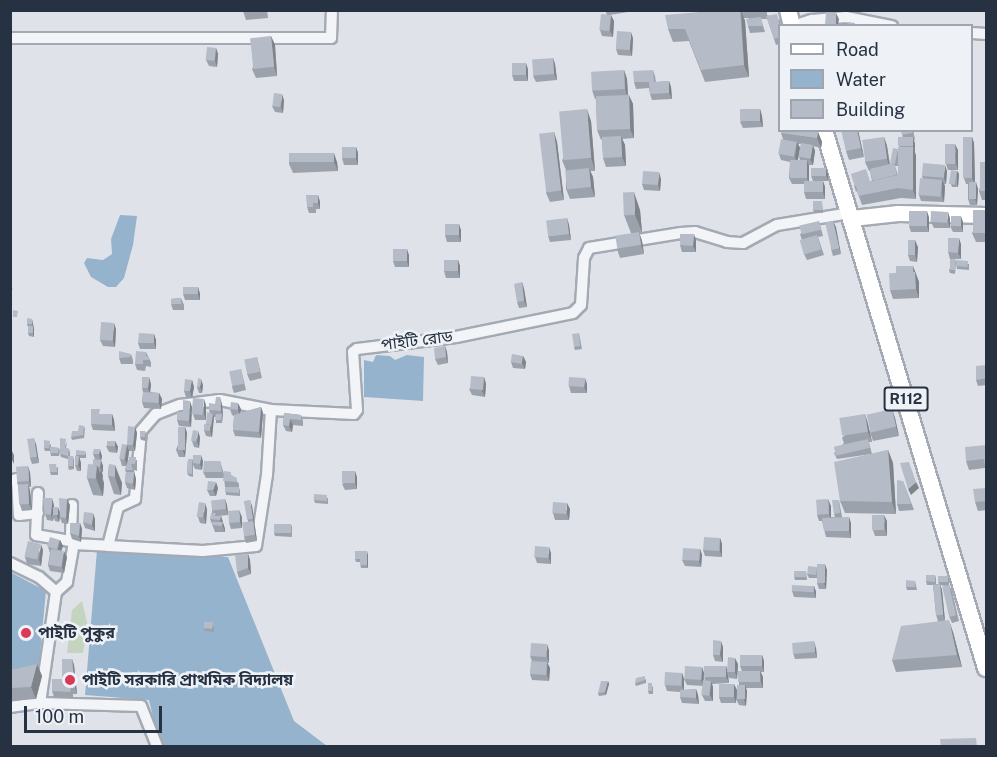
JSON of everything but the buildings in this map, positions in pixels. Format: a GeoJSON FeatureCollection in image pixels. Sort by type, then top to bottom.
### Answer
{"type":"FeatureCollection","features":[{"type":"Feature","properties":{"kind":"main road","name":"R112"},"geometry":{"type":"LineString","coordinates":[[825,132],[987,668]]}},
{"type":"Feature","properties":{"kind":"street"},"geometry":{"type":"LineString","coordinates":[[10,38],[331,38],[332,10]]}},
{"type":"Feature","properties":{"kind":"street"},"geometry":{"type":"LineString","coordinates":[[802,24],[832,17],[863,18],[885,24]]}},
{"type":"Feature","properties":{"kind":"street"},"geometry":{"type":"LineString","coordinates":[[851,216],[898,213],[987,214]]}},
{"type":"Feature","properties":{"kind":"street","name":"পাইটি রোড"},"geometry":{"type":"LineString","coordinates":[[271,410],[354,414],[357,410],[352,352],[357,349],[456,337],[573,313],[581,305],[584,258],[589,248],[695,232],[727,242],[743,243],[777,225],[851,216]]}},
{"type":"Feature","properties":{"kind":"street"},"geometry":{"type":"LineString","coordinates":[[38,493],[36,535],[108,546],[203,551],[256,546],[267,475],[271,410],[220,400],[180,405],[156,414],[141,431],[135,500],[118,507],[108,546]]}},
{"type":"Feature","properties":{"kind":"street"},"geometry":{"type":"LineString","coordinates":[[10,481],[17,479],[19,515],[38,513]]}},
{"type":"Feature","properties":{"kind":"street"},"geometry":{"type":"LineString","coordinates":[[40,703],[56,592],[67,582],[72,542],[72,505]]}},
{"type":"Feature","properties":{"kind":"street"},"geometry":{"type":"LineString","coordinates":[[10,563],[39,577],[56,592]]}},
{"type":"Feature","properties":{"kind":"street"},"geometry":{"type":"LineString","coordinates":[[10,706],[40,703],[141,706],[157,747]]}},
{"type":"Feature","properties":{"kind":"green space"},"geometry":{"type":"Polygon","coordinates":[[[82,601],[88,627],[83,653],[67,653],[72,610],[82,601]]]}},
{"type":"Feature","properties":{"kind":"water"},"geometry":{"type":"Polygon","coordinates":[[[120,215],[137,216],[133,245],[124,278],[116,287],[108,287],[91,277],[84,263],[87,258],[103,260],[112,254],[111,239],[120,215]]]}},
{"type":"Feature","properties":{"kind":"water"},"geometry":{"type":"Polygon","coordinates":[[[376,355],[390,356],[395,360],[407,355],[424,357],[423,401],[364,397],[364,360],[373,362],[376,355]]]}},
{"type":"Feature","properties":{"kind":"water"},"geometry":{"type":"Polygon","coordinates":[[[97,550],[228,557],[294,721],[327,746],[160,746],[149,700],[85,695],[97,550]]]}},
{"type":"Feature","properties":{"kind":"water","name":"পাইটি পুকুর"},"geometry":{"type":"Polygon","coordinates":[[[10,572],[46,591],[38,675],[10,682],[10,572]]]}},
{"type":"Feature","properties":{"kind":"place","name":"পাইটি পুকুর"},"geometry":{"type":"Point","coordinates":[26,633]}},
{"type":"Feature","properties":{"kind":"place","name":"পাইটি সরকারি প্রাথমিক বিদ্যালয়"},"geometry":{"type":"Point","coordinates":[70,680]}}]}
